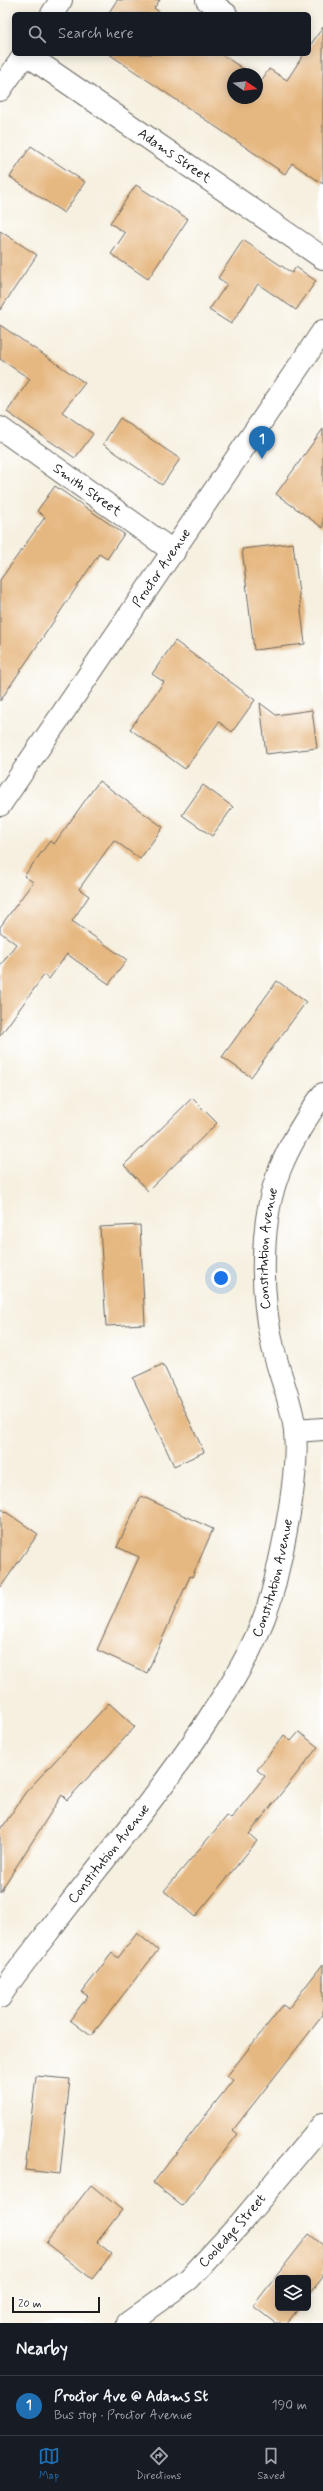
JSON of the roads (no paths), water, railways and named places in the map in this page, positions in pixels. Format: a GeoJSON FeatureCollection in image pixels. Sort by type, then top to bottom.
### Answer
{"type":"FeatureCollection","features":[{"type":"Feature","properties":{"kind":"street"},"geometry":{"type":"LineString","coordinates":[[53,12],[61,0]]}},
{"type":"Feature","properties":{"kind":"street"},"geometry":{"type":"LineString","coordinates":[[207,0],[223,12]]}},
{"type":"Feature","properties":{"kind":"street"},"geometry":{"type":"LineString","coordinates":[[0,90],[24,56]]}},
{"type":"Feature","properties":{"kind":"street","name":"Adams Street"},"geometry":{"type":"LineString","coordinates":[[28,56],[323,258]]}},
{"type":"Feature","properties":{"kind":"street","name":"Proctor Avenue"},"geometry":{"type":"LineString","coordinates":[[0,805],[174,552],[323,331]]}},
{"type":"Feature","properties":{"kind":"street","name":"Smith Street"},"geometry":{"type":"LineString","coordinates":[[0,428],[174,552]]}},
{"type":"Feature","properties":{"kind":"street","name":"Constitution Avenue"},"geometry":{"type":"LineString","coordinates":[[0,1997],[194,1743],[238,1674],[263,1621],[274,1587],[285,1531],[295,1462],[295,1431],[286,1386],[272,1344],[263,1265],[268,1218],[279,1170],[300,1127],[323,1094]]}},
{"type":"Feature","properties":{"kind":"street"},"geometry":{"type":"LineString","coordinates":[[295,1431],[323,1429]]}},
{"type":"Feature","properties":{"kind":"street","name":"Cooledge Street"},"geometry":{"type":"LineString","coordinates":[[128,2323],[189,2279],[238,2226],[323,2124]]}},
{"type":"Feature","properties":{"kind":"place","name":"Proctor Ave @ Adams St"},"geometry":{"type":"Point","coordinates":[262,459]}}]}
